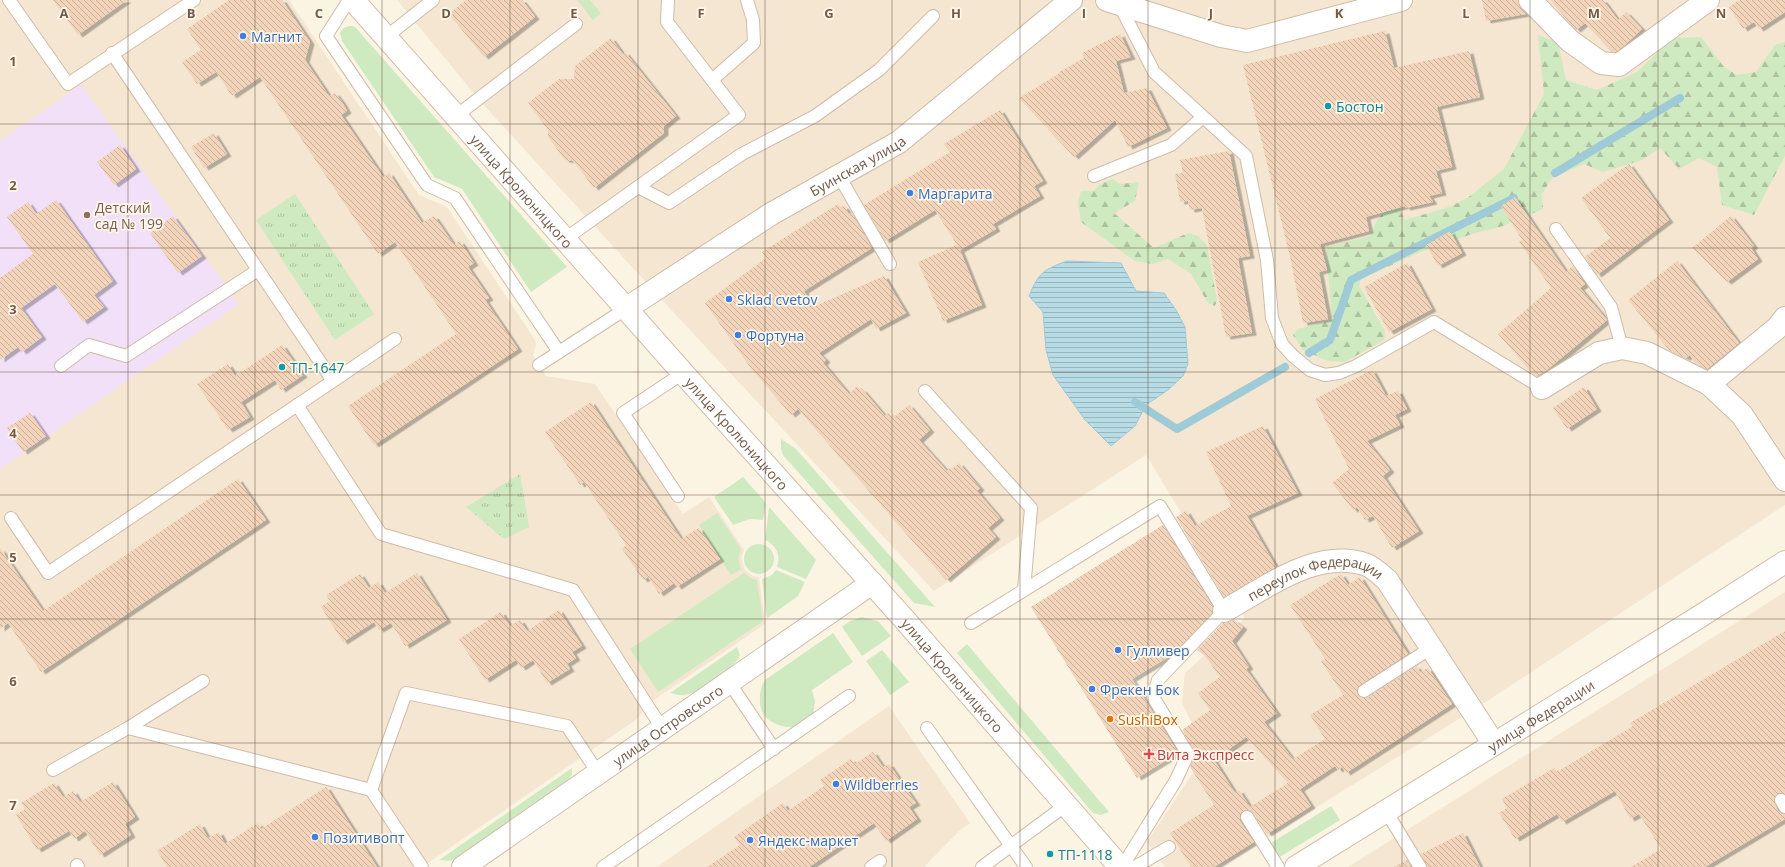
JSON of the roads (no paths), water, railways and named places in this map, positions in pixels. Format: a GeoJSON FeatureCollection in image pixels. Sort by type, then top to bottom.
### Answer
{"type":"FeatureCollection","features":[{"type":"Feature","properties":{"kind":"street","name":"улица Кролюницкого"},"geometry":{"type":"LineString","coordinates":[[353,0],[683,373],[872,583],[1121,867]]}},
{"type":"Feature","properties":{"kind":"street"},"geometry":{"type":"LineString","coordinates":[[1113,2],[1221,36],[1247,41],[1401,0]]}},
{"type":"Feature","properties":{"kind":"street"},"geometry":{"type":"LineString","coordinates":[[1530,0],[1570,41],[1601,63],[1619,65],[1708,0]]}},
{"type":"Feature","properties":{"kind":"street","name":"Буинская улица"},"geometry":{"type":"LineString","coordinates":[[627,308],[771,214],[899,142],[1064,2]]}},
{"type":"Feature","properties":{"kind":"street"},"geometry":{"type":"LineString","coordinates":[[1709,384],[1777,328],[1785,318]]}},
{"type":"Feature","properties":{"kind":"street"},"geometry":{"type":"LineString","coordinates":[[1542,388],[1599,353],[1622,348],[1647,353],[1709,384],[1742,415],[1785,480]]}},
{"type":"Feature","properties":{"kind":"street","name":"переулок Федерации"},"geometry":{"type":"LineString","coordinates":[[1224,611],[1292,573],[1323,562],[1347,560],[1368,566],[1387,580],[1494,744]]}},
{"type":"Feature","properties":{"kind":"street","name":"улица Федерации"},"geometry":{"type":"LineString","coordinates":[[1296,867],[1785,562]]}},
{"type":"Feature","properties":{"kind":"street","name":"улица Островского"},"geometry":{"type":"LineString","coordinates":[[463,867],[872,583]]}},
{"type":"Feature","properties":{"kind":"lane"},"geometry":{"type":"LineString","coordinates":[[0,5],[8,0],[68,84],[112,53],[194,0]]}},
{"type":"Feature","properties":{"kind":"lane"},"geometry":{"type":"LineString","coordinates":[[348,0],[326,36],[427,185],[455,198],[559,352]]}},
{"type":"Feature","properties":{"kind":"lane"},"geometry":{"type":"LineString","coordinates":[[386,37],[432,0]]}},
{"type":"Feature","properties":{"kind":"lane"},"geometry":{"type":"LineString","coordinates":[[565,239],[739,115],[667,22],[668,0]]}},
{"type":"Feature","properties":{"kind":"lane"},"geometry":{"type":"LineString","coordinates":[[712,80],[754,42],[753,20],[747,0]]}},
{"type":"Feature","properties":{"kind":"lane"},"geometry":{"type":"LineString","coordinates":[[1113,2],[1154,72],[1246,156],[1267,260],[1272,318],[1282,344],[1293,356],[1310,370],[1325,375],[1339,373],[1356,366],[1434,322],[1542,388]]}},
{"type":"Feature","properties":{"kind":"lane"},"geometry":{"type":"LineString","coordinates":[[638,188],[669,203],[742,154],[815,116],[879,70],[933,16]]}},
{"type":"Feature","properties":{"kind":"lane"},"geometry":{"type":"LineString","coordinates":[[456,116],[576,24]]}},
{"type":"Feature","properties":{"kind":"lane"},"geometry":{"type":"LineString","coordinates":[[112,53],[333,381]]}},
{"type":"Feature","properties":{"kind":"lane"},"geometry":{"type":"LineString","coordinates":[[1094,176],[1171,145],[1203,117]]}},
{"type":"Feature","properties":{"kind":"lane"},"geometry":{"type":"LineString","coordinates":[[839,176],[890,264]]}},
{"type":"Feature","properties":{"kind":"lane"},"geometry":{"type":"LineString","coordinates":[[1556,229],[1611,307],[1622,348]]}},
{"type":"Feature","properties":{"kind":"lane"},"geometry":{"type":"LineString","coordinates":[[61,366],[90,345],[126,356],[258,270]]}},
{"type":"Feature","properties":{"kind":"lane"},"geometry":{"type":"LineString","coordinates":[[539,365],[627,308]]}},
{"type":"Feature","properties":{"kind":"lane"},"geometry":{"type":"LineString","coordinates":[[11,518],[48,573],[395,339]]}},
{"type":"Feature","properties":{"kind":"lane"},"geometry":{"type":"LineString","coordinates":[[678,496],[623,413],[683,373]]}},
{"type":"Feature","properties":{"kind":"lane"},"geometry":{"type":"LineString","coordinates":[[924,391],[1031,508],[1024,590]]}},
{"type":"Feature","properties":{"kind":"lane"},"geometry":{"type":"LineString","coordinates":[[297,405],[381,534],[573,590],[662,728]]}},
{"type":"Feature","properties":{"kind":"lane"},"geometry":{"type":"LineString","coordinates":[[971,623],[1160,506],[1224,611],[1158,680],[1153,697],[1188,754],[1176,780],[1121,867]]}},
{"type":"Feature","properties":{"kind":"lane"},"geometry":{"type":"LineString","coordinates":[[1364,691],[1431,648]]}},
{"type":"Feature","properties":{"kind":"lane"},"geometry":{"type":"LineString","coordinates":[[53,770],[128,728],[203,681]]}},
{"type":"Feature","properties":{"kind":"lane"},"geometry":{"type":"LineString","coordinates":[[729,682],[774,749]]}},
{"type":"Feature","properties":{"kind":"lane"},"geometry":{"type":"LineString","coordinates":[[371,790],[406,693],[567,726],[598,773]]}},
{"type":"Feature","properties":{"kind":"lane"},"geometry":{"type":"LineString","coordinates":[[603,867],[849,696]]}},
{"type":"Feature","properties":{"kind":"lane"},"geometry":{"type":"LineString","coordinates":[[128,728],[371,790],[422,867]]}},
{"type":"Feature","properties":{"kind":"lane"},"geometry":{"type":"LineString","coordinates":[[927,728],[1026,867]]}},
{"type":"Feature","properties":{"kind":"lane"},"geometry":{"type":"LineString","coordinates":[[982,867],[1066,805]]}},
{"type":"Feature","properties":{"kind":"lane"},"geometry":{"type":"LineString","coordinates":[[1386,811],[1420,867]]}},
{"type":"Feature","properties":{"kind":"lane"},"geometry":{"type":"LineString","coordinates":[[1247,817],[1278,867]]}},
{"type":"Feature","properties":{"kind":"lane"},"geometry":{"type":"LineString","coordinates":[[1135,867],[1169,847]]}},
{"type":"Feature","properties":{"kind":"water"},"geometry":{"type":"Polygon","coordinates":[[[1067,261],[1121,263],[1136,291],[1164,293],[1176,310],[1185,327],[1188,364],[1183,376],[1168,390],[1146,405],[1135,426],[1111,446],[1085,420],[1053,375],[1046,350],[1043,312],[1029,296],[1039,277],[1043,273],[1052,267],[1067,261]]]}},
{"type":"Feature","properties":{"kind":"waterway"},"geometry":{"type":"LineString","coordinates":[[1555,173],[1680,98]]}},
{"type":"Feature","properties":{"kind":"waterway"},"geometry":{"type":"LineString","coordinates":[[1309,353],[1330,340],[1351,280],[1514,198]]}},
{"type":"Feature","properties":{"kind":"waterway"},"geometry":{"type":"LineString","coordinates":[[1135,402],[1177,429],[1285,367]]}},
{"type":"Feature","properties":{"kind":"place","name":"Магнит"},"geometry":{"type":"Point","coordinates":[243,36]}},
{"type":"Feature","properties":{"kind":"place","name":"Бостон"},"geometry":{"type":"Point","coordinates":[1328,106]}},
{"type":"Feature","properties":{"kind":"place","name":"Маргарита"},"geometry":{"type":"Point","coordinates":[910,193]}},
{"type":"Feature","properties":{"kind":"place","name":"Детский сад № 199"},"geometry":{"type":"Point","coordinates":[87,215]}},
{"type":"Feature","properties":{"kind":"place","name":"Sklad cvetov"},"geometry":{"type":"Point","coordinates":[729,299]}},
{"type":"Feature","properties":{"kind":"place","name":"Фортуна"},"geometry":{"type":"Point","coordinates":[738,335]}},
{"type":"Feature","properties":{"kind":"place","name":"ТП-1647"},"geometry":{"type":"Point","coordinates":[282,367]}},
{"type":"Feature","properties":{"kind":"place","name":"Гулливер"},"geometry":{"type":"Point","coordinates":[1118,650]}},
{"type":"Feature","properties":{"kind":"place","name":"Фрекен Бок"},"geometry":{"type":"Point","coordinates":[1092,689]}},
{"type":"Feature","properties":{"kind":"place","name":"SushiBox"},"geometry":{"type":"Point","coordinates":[1110,719]}},
{"type":"Feature","properties":{"kind":"place","name":"Вита Экспресс"},"geometry":{"type":"Point","coordinates":[1149,754]}},
{"type":"Feature","properties":{"kind":"place","name":"Wildberries"},"geometry":{"type":"Point","coordinates":[836,784]}},
{"type":"Feature","properties":{"kind":"place","name":"Позитивопт"},"geometry":{"type":"Point","coordinates":[315,837]}},
{"type":"Feature","properties":{"kind":"place","name":"Яндекс-маркет"},"geometry":{"type":"Point","coordinates":[750,840]}},
{"type":"Feature","properties":{"kind":"place","name":"ТП-1118"},"geometry":{"type":"Point","coordinates":[1050,854]}}]}
